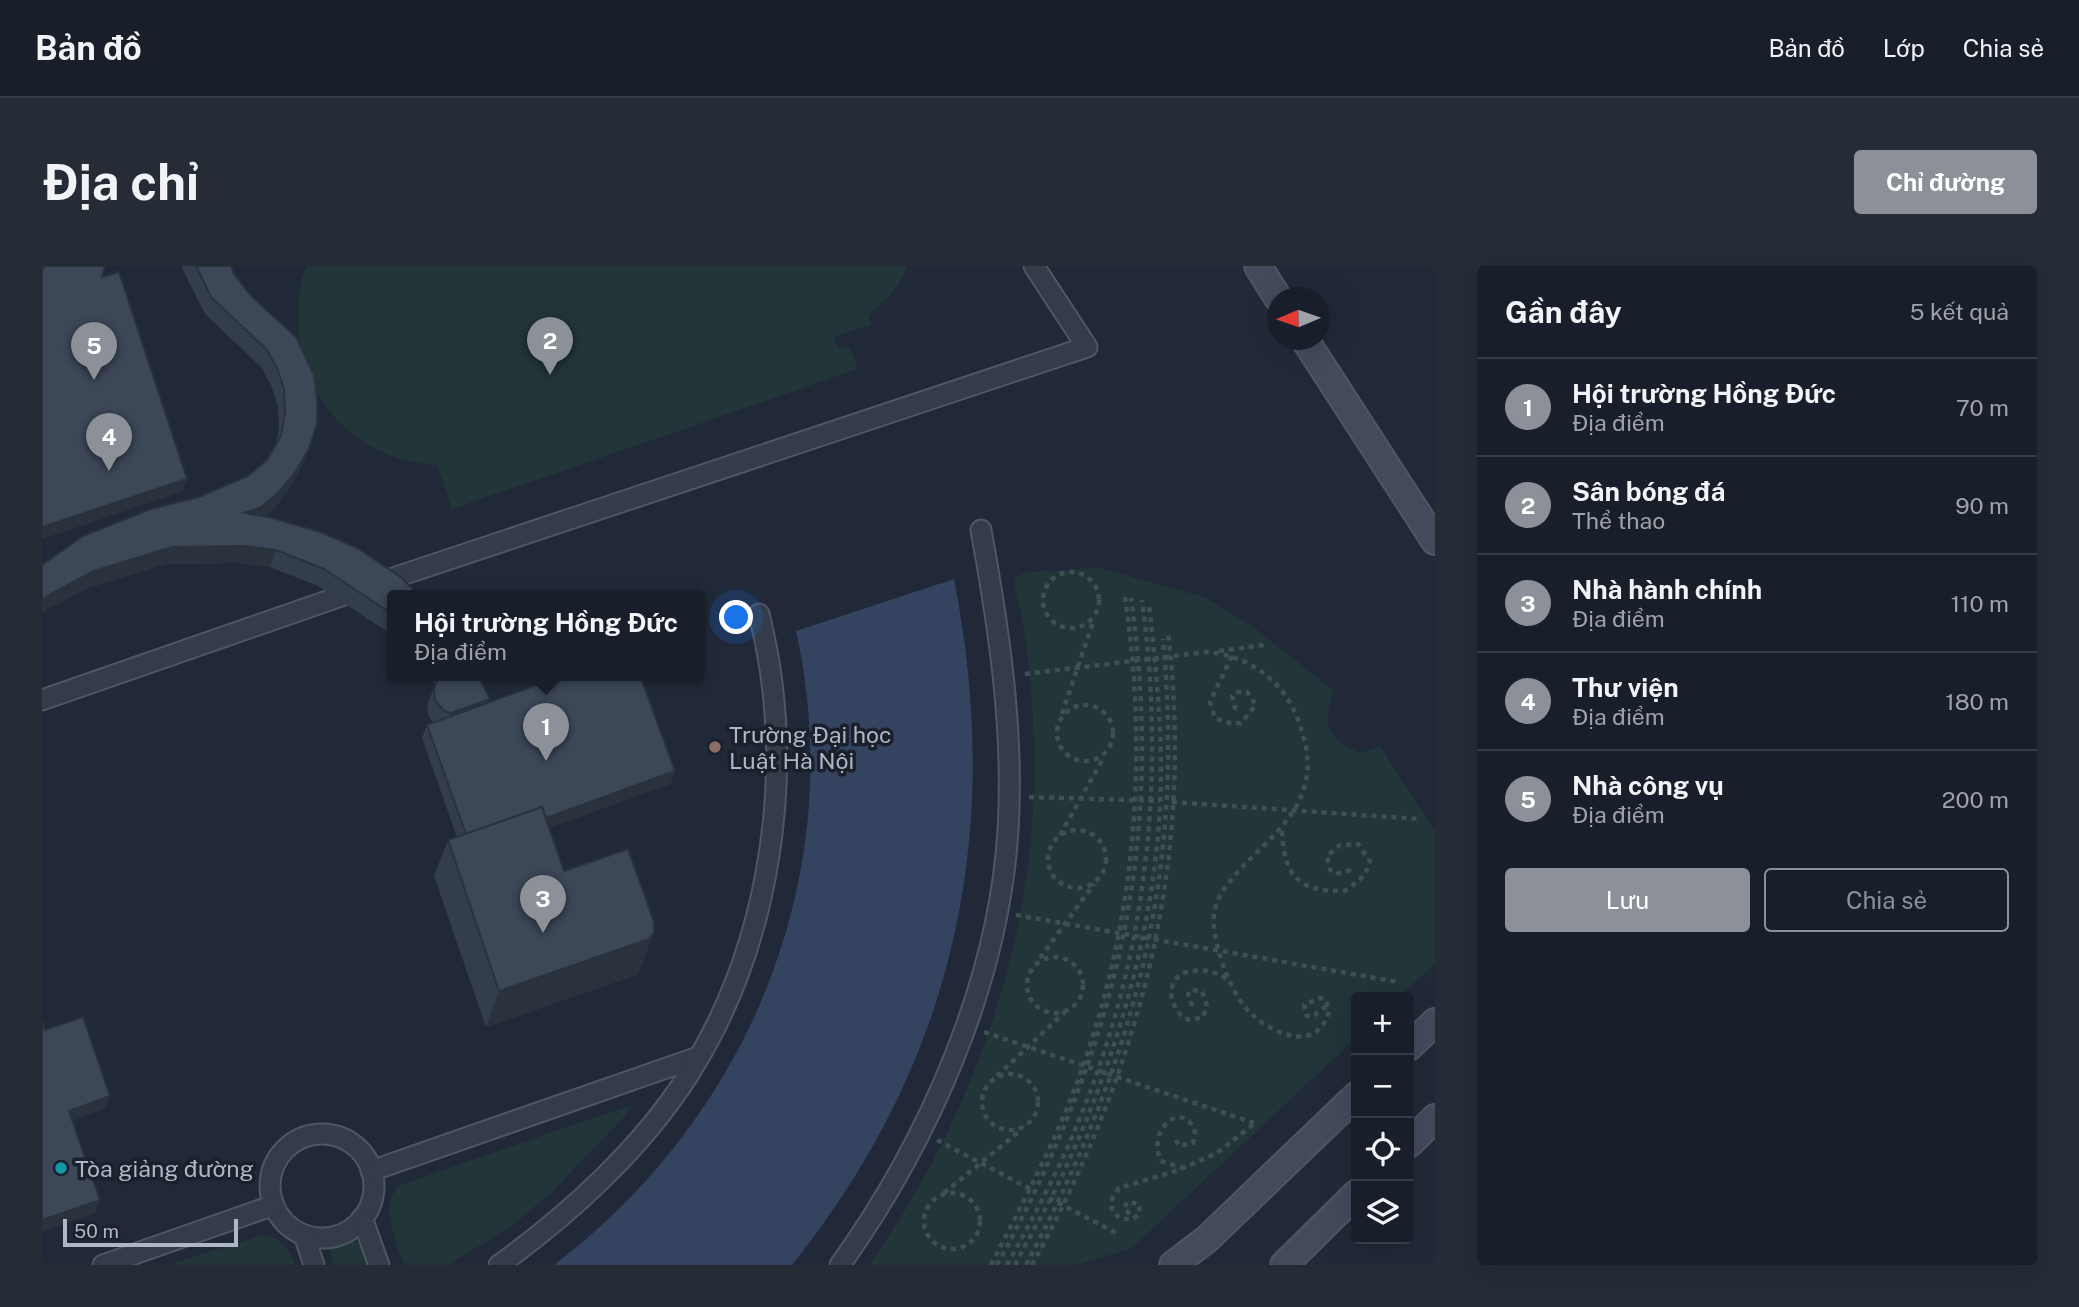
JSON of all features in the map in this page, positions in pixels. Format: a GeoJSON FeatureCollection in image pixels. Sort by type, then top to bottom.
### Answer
{"type":"FeatureCollection","features":[{"type":"Feature","properties":{"kind":"main road"},"geometry":{"type":"LineString","coordinates":[[1258,266],[1271,287]]}},
{"type":"Feature","properties":{"kind":"main road"},"geometry":{"type":"LineString","coordinates":[[1311,350],[1435,541]]}},
{"type":"Feature","properties":{"kind":"main road"},"geometry":{"type":"LineString","coordinates":[[1414,1042],[1435,1022]]}},
{"type":"Feature","properties":{"kind":"main road"},"geometry":{"type":"LineString","coordinates":[[1172,1265],[1207,1239],[1351,1101]]}},
{"type":"Feature","properties":{"kind":"main road"},"geometry":{"type":"LineString","coordinates":[[1414,1139],[1435,1118]]}},
{"type":"Feature","properties":{"kind":"main road"},"geometry":{"type":"LineString","coordinates":[[1284,1265],[1351,1199]]}},
{"type":"Feature","properties":{"kind":"main road"},"geometry":{"type":"LineString","coordinates":[[1273,1265],[1332,1218]]}},
{"type":"Feature","properties":{"kind":"main road"},"geometry":{"type":"LineString","coordinates":[[1193,1265],[1207,1239]]}},
{"type":"Feature","properties":{"kind":"street"},"geometry":{"type":"LineString","coordinates":[[42,701],[399,576],[1087,347],[1034,266]]}},
{"type":"Feature","properties":{"kind":"street"},"geometry":{"type":"LineString","coordinates":[[840,1265],[881,1208],[925,1121],[963,1032],[984,970],[999,896],[1008,832],[1007,707],[981,530]]}},
{"type":"Feature","properties":{"kind":"street"},"geometry":{"type":"LineString","coordinates":[[499,1265],[566,1214],[655,1118],[698,1057],[734,985],[757,915],[769,853],[775,796],[775,735],[770,659],[759,614]]}},
{"type":"Feature","properties":{"kind":"street"},"geometry":{"type":"LineString","coordinates":[[371,1171],[698,1057]]}},
{"type":"Feature","properties":{"kind":"street"},"geometry":{"type":"LineString","coordinates":[[323,1134],[340,1138],[355,1146],[366,1159],[371,1171],[373,1193],[362,1218],[344,1233],[328,1238],[304,1234],[282,1220],[274,1205],[270,1189],[272,1172],[279,1156],[291,1144],[306,1137],[323,1134]]}},
{"type":"Feature","properties":{"kind":"street"},"geometry":{"type":"LineString","coordinates":[[103,1265],[274,1205]]}},
{"type":"Feature","properties":{"kind":"street"},"geometry":{"type":"LineString","coordinates":[[362,1218],[379,1265]]}},
{"type":"Feature","properties":{"kind":"street"},"geometry":{"type":"LineString","coordinates":[[304,1234],[314,1265]]}},
{"type":"Feature","properties":{"kind":"path"},"geometry":{"type":"LineString","coordinates":[[1096,613],[1080,627],[1060,626],[1045,613],[1042,599],[1045,588],[1062,572],[1085,575],[1098,593],[1096,613],[1061,718],[1058,739],[1069,756],[1088,761],[1107,752]]}},
{"type":"Feature","properties":{"kind":"path"},"geometry":{"type":"LineString","coordinates":[[997,1265],[1036,1192],[1086,1066],[1123,933],[1139,800],[1136,661],[1128,598]]}},
{"type":"Feature","properties":{"kind":"path"},"geometry":{"type":"LineString","coordinates":[[1015,1265],[1050,1199],[1084,1125],[1125,1008],[1138,936],[1150,801],[1153,659],[1142,600]]}},
{"type":"Feature","properties":{"kind":"path"},"geometry":{"type":"LineString","coordinates":[[1007,1265],[1044,1196],[1074,1131],[1097,1070],[1138,936],[1152,879],[1159,801],[1149,604]]}},
{"type":"Feature","properties":{"kind":"path"},"geometry":{"type":"LineString","coordinates":[[1032,1265],[1061,1205],[1116,1076],[1143,999],[1154,939],[1170,802],[1175,731],[1168,633]]}},
{"type":"Feature","properties":{"kind":"path"},"geometry":{"type":"LineString","coordinates":[[1163,639],[1168,657]]}},
{"type":"Feature","properties":{"kind":"path"},"geometry":{"type":"LineString","coordinates":[[1025,674],[1264,645]]}},
{"type":"Feature","properties":{"kind":"path"},"geometry":{"type":"LineString","coordinates":[[1207,652],[1232,656],[1276,683],[1301,727],[1308,773],[1294,810],[1282,828],[1223,890],[1216,902],[1214,919],[1218,950],[1242,1004],[1255,1017],[1287,1037],[1299,1038],[1317,1030],[1328,1018],[1328,1005],[1326,1000],[1314,999],[1304,1005],[1305,1012],[1312,1017],[1328,1005]]}},
{"type":"Feature","properties":{"kind":"path"},"geometry":{"type":"LineString","coordinates":[[1232,656],[1210,702],[1215,718],[1232,724],[1241,723],[1256,705],[1247,692],[1236,692],[1232,696],[1235,708],[1241,710]]}},
{"type":"Feature","properties":{"kind":"path"},"geometry":{"type":"LineString","coordinates":[[1061,718],[1080,705],[1088,704],[1103,710],[1110,719],[1114,733],[1107,752],[1049,859],[1055,878],[1067,886],[1080,888],[1098,879]]}},
{"type":"Feature","properties":{"kind":"path"},"geometry":{"type":"LineString","coordinates":[[1028,797],[1159,801],[1419,819]]}},
{"type":"Feature","properties":{"kind":"path"},"geometry":{"type":"LineString","coordinates":[[1282,828],[1284,857],[1292,874],[1301,884],[1312,889],[1345,891],[1365,875],[1370,861],[1366,852],[1359,844],[1340,845],[1327,856],[1330,870],[1336,874],[1352,870]]}},
{"type":"Feature","properties":{"kind":"path"},"geometry":{"type":"LineString","coordinates":[[1058,838],[1076,831],[1098,839],[1106,860],[1098,879],[1027,977],[1029,998],[1044,1011],[1058,1013],[1068,1010]]}},
{"type":"Feature","properties":{"kind":"path"},"geometry":{"type":"LineString","coordinates":[[1014,915],[1398,982]]}},
{"type":"Feature","properties":{"kind":"path"},"geometry":{"type":"LineString","coordinates":[[1026,1126],[1006,1131],[988,1121],[981,1102],[986,1087],[1076,1004],[1082,992],[1082,978],[1078,968],[1061,957],[1049,957],[1037,962]]}},
{"type":"Feature","properties":{"kind":"path"},"geometry":{"type":"LineString","coordinates":[[1192,1006],[1188,994],[1197,989],[1206,998],[1206,1012],[1203,1017],[1191,1020],[1183,1018],[1172,1002],[1171,989],[1182,973],[1206,970],[1220,973],[1230,982]]}},
{"type":"Feature","properties":{"kind":"path"},"geometry":{"type":"LineString","coordinates":[[984,1031],[1256,1123],[1217,1153],[1183,1168],[1119,1188],[1112,1199],[1112,1211],[1121,1219],[1133,1219],[1140,1213],[1139,1203],[1127,1202],[1124,1209],[1130,1214]]}},
{"type":"Feature","properties":{"kind":"path"},"geometry":{"type":"LineString","coordinates":[[991,1265],[1030,1189],[1086,1066]]}},
{"type":"Feature","properties":{"kind":"path"},"geometry":{"type":"LineString","coordinates":[[943,1194],[963,1194],[975,1204],[980,1214],[977,1234],[962,1248],[948,1249],[935,1244],[924,1227],[928,1206],[1026,1126],[1038,1109],[1038,1096],[1033,1085],[1017,1074],[1005,1074],[994,1079]]}},
{"type":"Feature","properties":{"kind":"path"},"geometry":{"type":"LineString","coordinates":[[1176,1140],[1179,1146],[1185,1147],[1193,1143],[1195,1132],[1188,1120],[1182,1118],[1167,1121],[1161,1127],[1157,1144],[1161,1161],[1183,1168]]}},
{"type":"Feature","properties":{"kind":"path"},"geometry":{"type":"LineString","coordinates":[[936,1140],[1120,1236]]}},
{"type":"Feature","properties":{"kind":"path"},"geometry":{"type":"LineString","coordinates":[[1027,1265],[1061,1205]]}},
{"type":"Feature","properties":{"kind":"green space"},"geometry":{"type":"Polygon","coordinates":[[[307,266],[908,266],[895,290],[869,316],[871,324],[834,337],[838,349],[849,346],[858,369],[452,509],[437,465],[409,461],[384,453],[341,424],[325,404],[312,382],[298,329],[299,297],[307,266]]]}},
{"type":"Feature","properties":{"kind":"green space"},"geometry":{"type":"Polygon","coordinates":[[[1100,568],[1204,597],[1252,626],[1334,691],[1328,721],[1334,736],[1360,753],[1380,746],[1435,831],[1435,964],[1404,992],[1351,992],[1351,1043],[1132,1248],[1078,1265],[869,1265],[907,1207],[941,1146],[970,1082],[994,1017],[1013,949],[1026,881],[1033,812],[1032,698],[1014,578],[1028,572],[1100,568]]]}},
{"type":"Feature","properties":{"kind":"green space"},"geometry":{"type":"Polygon","coordinates":[[[631,1105],[625,1116],[551,1193],[509,1228],[448,1265],[404,1265],[393,1235],[389,1213],[390,1202],[400,1185],[631,1105]]]}},
{"type":"Feature","properties":{"kind":"green space"},"geometry":{"type":"Polygon","coordinates":[[[262,1235],[283,1244],[295,1265],[168,1265],[262,1235]]]}},
{"type":"Feature","properties":{"kind":"green space"},"geometry":{"type":"Polygon","coordinates":[[[352,1241],[360,1245],[367,1265],[333,1265],[330,1249],[352,1241]]]}},
{"type":"Feature","properties":{"kind":"water"},"geometry":{"type":"Polygon","coordinates":[[[954,579],[968,673],[973,765],[968,854],[953,941],[928,1026],[893,1108],[848,1187],[792,1265],[554,1265],[623,1205],[682,1138],[731,1063],[768,984],[795,899],[808,812],[809,722],[796,631],[954,579]]]}},
{"type":"Feature","properties":{"kind":"building"},"geometry":{"type":"Polygon","coordinates":[[[42,266],[105,266],[102,277],[119,272],[187,479],[42,527],[42,266]]]}},
{"type":"Feature","properties":{"kind":"building"},"geometry":{"type":"Polygon","coordinates":[[[196,266],[231,266],[251,296],[296,337],[314,375],[317,423],[309,449],[279,492],[261,507],[244,513],[273,518],[323,533],[359,549],[402,578],[413,590],[387,590],[387,611],[324,569],[276,550],[244,546],[172,547],[94,571],[42,600],[42,565],[83,536],[151,509],[199,497],[248,476],[267,460],[281,436],[285,412],[284,389],[277,368],[267,350],[211,297],[196,266]]]}},
{"type":"Feature","properties":{"kind":"building"},"geometry":{"type":"Polygon","coordinates":[[[481,681],[490,699],[451,713],[444,711],[435,700],[436,682],[481,681]]]}},
{"type":"Feature","properties":{"kind":"building"},"geometry":{"type":"Polygon","coordinates":[[[548,681],[642,681],[675,771],[546,818],[542,807],[466,834],[427,725],[548,681]]]}},
{"type":"Feature","properties":{"kind":"building"},"geometry":{"type":"Polygon","coordinates":[[[542,807],[564,871],[628,849],[654,922],[654,933],[649,939],[499,991],[448,840],[542,807]]]}},
{"type":"Feature","properties":{"kind":"building","name":"Tòa giảng đường"},"geometry":{"type":"Polygon","coordinates":[[[83,1017],[110,1096],[69,1111],[100,1200],[42,1220],[42,1020],[45,1030],[83,1017]]]}},
{"type":"Feature","properties":{"kind":"place","name":"Sân bóng đá"},"geometry":{"type":"Point","coordinates":[550,375]}},
{"type":"Feature","properties":{"kind":"place","name":"Nhà công vụ"},"geometry":{"type":"Point","coordinates":[94,380]}},
{"type":"Feature","properties":{"kind":"place","name":"Thư viện"},"geometry":{"type":"Point","coordinates":[109,471]}},
{"type":"Feature","properties":{"kind":"place","name":"Trường Đại học Luật Hà Nội"},"geometry":{"type":"Point","coordinates":[715,747]}},
{"type":"Feature","properties":{"kind":"place","name":"Hội trường Hồng Đức"},"geometry":{"type":"Point","coordinates":[546,761]}},
{"type":"Feature","properties":{"kind":"place","name":"Nhà hành chính"},"geometry":{"type":"Point","coordinates":[543,933]}},
{"type":"Feature","properties":{"kind":"place","name":"Tòa giảng đường"},"geometry":{"type":"Point","coordinates":[61,1168]}}]}
